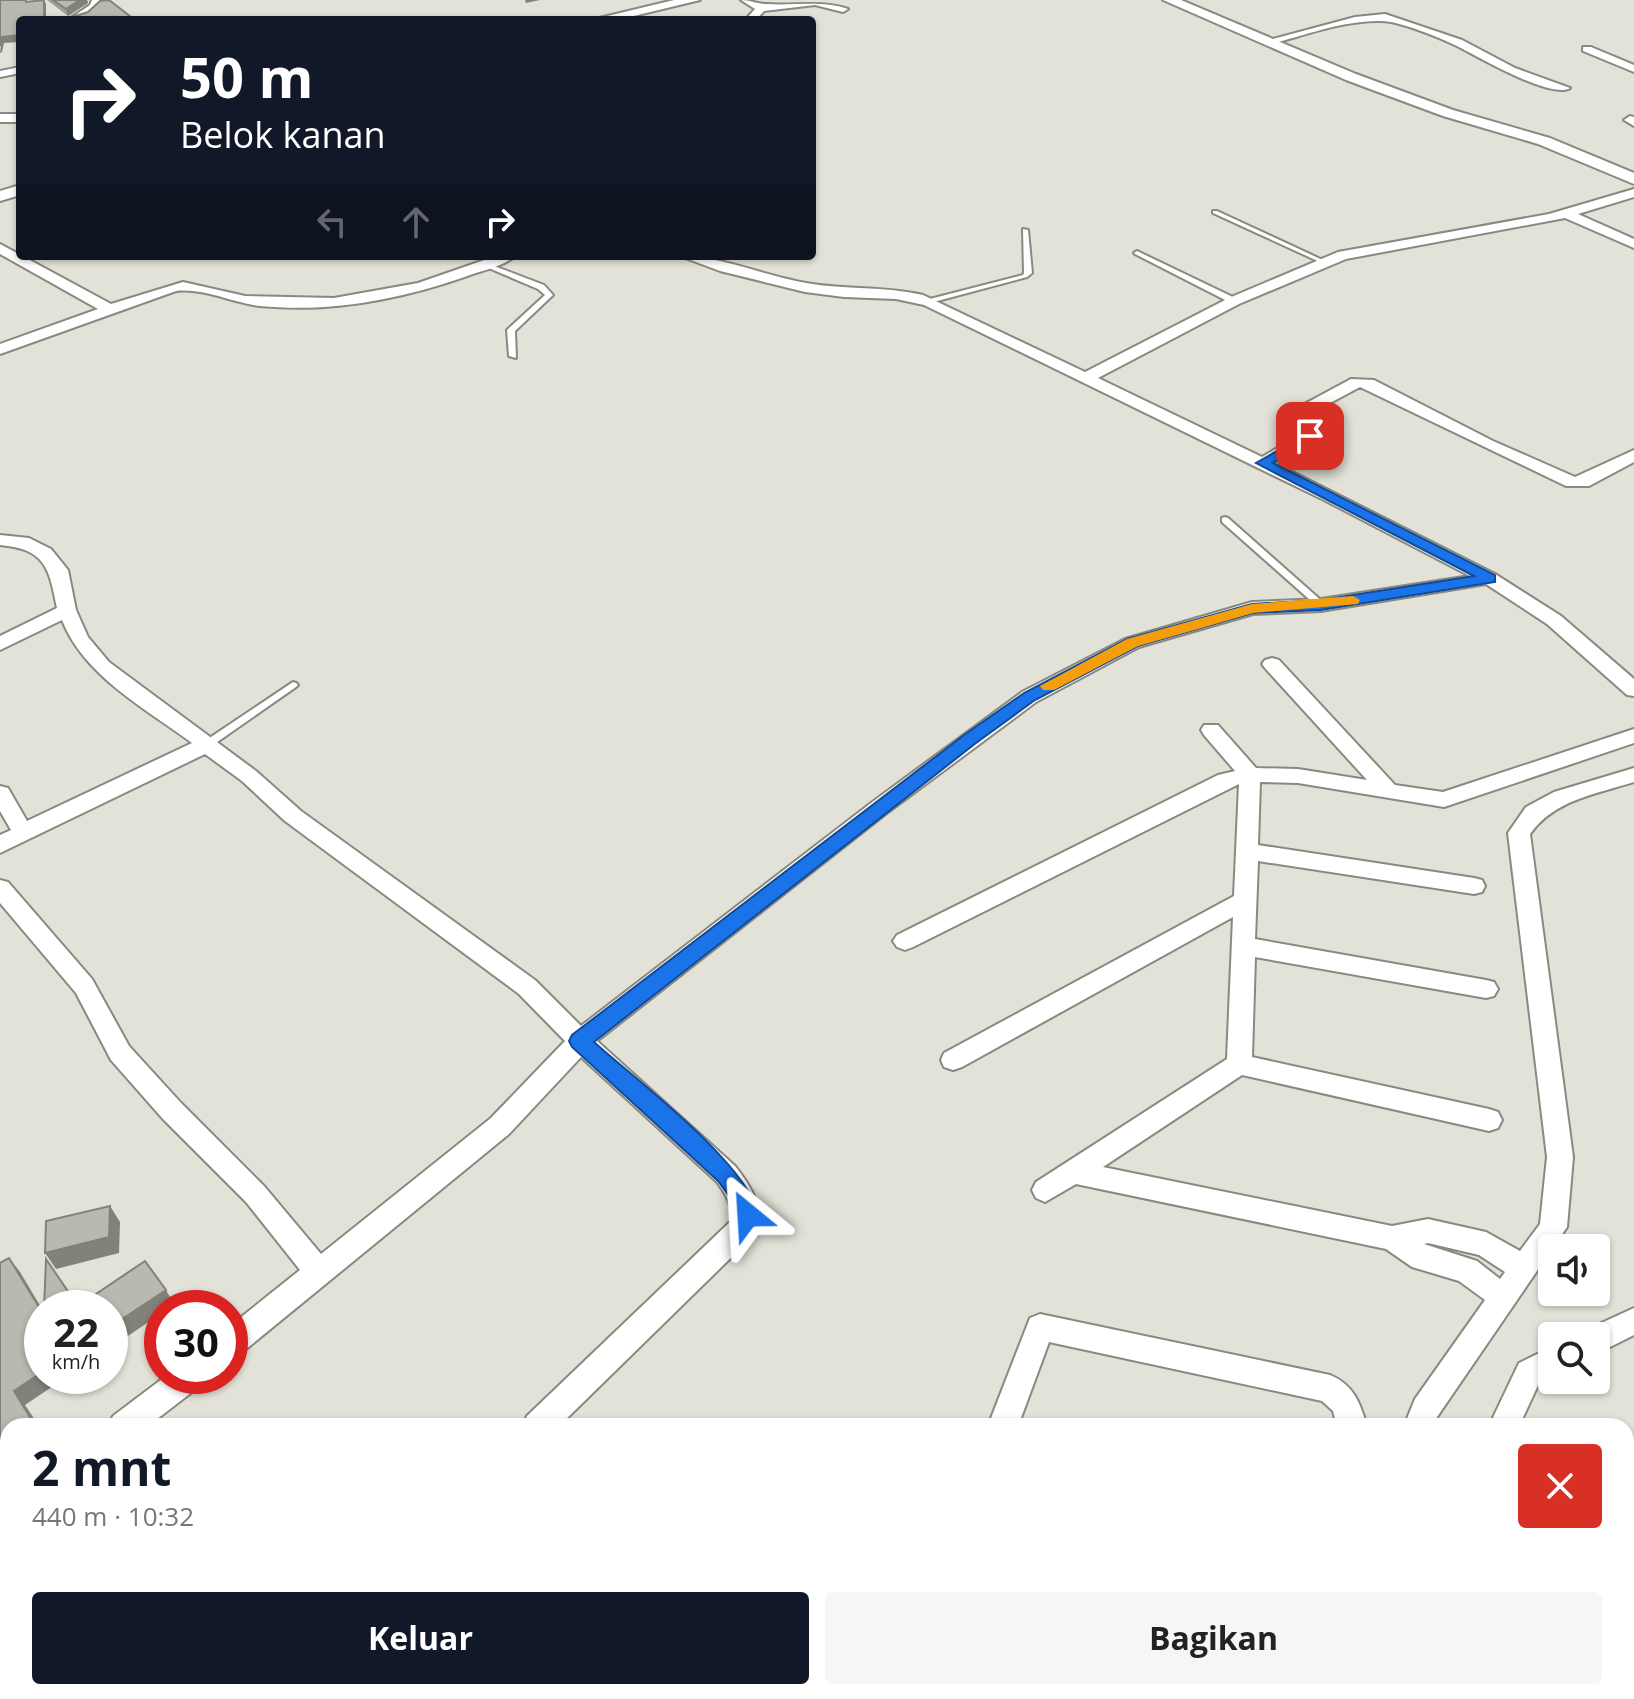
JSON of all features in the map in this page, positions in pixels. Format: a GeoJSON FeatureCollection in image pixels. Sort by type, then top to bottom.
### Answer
{"type":"FeatureCollection","features":[{"type":"Feature","properties":{"kind":"street"},"geometry":{"type":"LineString","coordinates":[[79,16],[94,7],[97,0]]}},
{"type":"Feature","properties":{"kind":"street"},"geometry":{"type":"LineString","coordinates":[[617,16],[693,0]]}},
{"type":"Feature","properties":{"kind":"street"},"geometry":{"type":"LineString","coordinates":[[746,0],[761,8],[815,2],[843,9]]}},
{"type":"Feature","properties":{"kind":"street"},"geometry":{"type":"LineString","coordinates":[[1170,0],[1448,113],[1544,141],[1634,179]]}},
{"type":"Feature","properties":{"kind":"street"},"geometry":{"type":"LineString","coordinates":[[754,16],[761,8]]}},
{"type":"Feature","properties":{"kind":"street"},"geometry":{"type":"LineString","coordinates":[[1267,42],[1355,20],[1385,17],[1458,42],[1511,70],[1564,88]]}},
{"type":"Feature","properties":{"kind":"street"},"geometry":{"type":"LineString","coordinates":[[1587,49],[1634,69]]}},
{"type":"Feature","properties":{"kind":"street"},"geometry":{"type":"LineString","coordinates":[[1087,377],[1234,301],[1324,262],[1368,249],[1430,241],[1567,214],[1634,193]]}},
{"type":"Feature","properties":{"kind":"street"},"geometry":{"type":"LineString","coordinates":[[1567,214],[1634,244]]}},
{"type":"Feature","properties":{"kind":"street"},"geometry":{"type":"LineString","coordinates":[[21,260],[109,309]]}},
{"type":"Feature","properties":{"kind":"street"},"geometry":{"type":"LineString","coordinates":[[0,349],[188,284],[245,300],[347,302],[390,294],[498,260]]}},
{"type":"Feature","properties":{"kind":"street"},"geometry":{"type":"LineString","coordinates":[[702,260],[792,284],[845,293],[901,292],[929,302],[1263,463],[1489,578],[1554,620],[1634,690]]}},
{"type":"Feature","properties":{"kind":"street"},"geometry":{"type":"LineString","coordinates":[[1263,463],[1310,436],[1292,417],[1357,382],[1368,383],[1487,444],[1572,482],[1583,482],[1634,455]]}},
{"type":"Feature","properties":{"kind":"street"},"geometry":{"type":"LineString","coordinates":[[0,540],[23,542],[45,553],[59,570],[67,610],[79,639],[102,666],[249,776],[293,816],[527,987],[580,1041],[726,1174],[744,1200],[748,1215],[742,1228],[546,1418]]}},
{"type":"Feature","properties":{"kind":"street"},"geometry":{"type":"LineString","coordinates":[[248,1329],[500,1126],[580,1041],[879,808],[1029,697],[1132,643],[1252,608],[1321,605],[1489,578]]}},
{"type":"Feature","properties":{"kind":"street"},"geometry":{"type":"LineString","coordinates":[[0,644],[67,610]]}},
{"type":"Feature","properties":{"kind":"street"},"geometry":{"type":"LineString","coordinates":[[1272,664],[1388,790]]}},
{"type":"Feature","properties":{"kind":"street"},"geometry":{"type":"LineString","coordinates":[[1211,730],[1250,775],[1239,1064]]}},
{"type":"Feature","properties":{"kind":"street"},"geometry":{"type":"LineString","coordinates":[[905,941],[1225,780],[1250,775],[1298,776],[1444,800],[1634,736]]}},
{"type":"Feature","properties":{"kind":"street"},"geometry":{"type":"LineString","coordinates":[[0,845],[206,745]]}},
{"type":"Feature","properties":{"kind":"street"},"geometry":{"type":"LineString","coordinates":[[1422,1418],[1425,1409],[1553,1227],[1560,1157],[1519,833],[1534,812],[1562,797],[1634,775]]}},
{"type":"Feature","properties":{"kind":"street"},"geometry":{"type":"LineString","coordinates":[[0,793],[23,832]]}},
{"type":"Feature","properties":{"kind":"street"},"geometry":{"type":"LineString","coordinates":[[1247,851],[1474,886]]}},
{"type":"Feature","properties":{"kind":"street"},"geometry":{"type":"LineString","coordinates":[[0,888],[84,986],[120,1053],[172,1111],[255,1194],[318,1271]]}},
{"type":"Feature","properties":{"kind":"street"},"geometry":{"type":"LineString","coordinates":[[953,1060],[1246,900]]}},
{"type":"Feature","properties":{"kind":"street"},"geometry":{"type":"LineString","coordinates":[[1243,946],[1486,989]]}},
{"type":"Feature","properties":{"kind":"street"},"geometry":{"type":"LineString","coordinates":[[1045,1190],[1239,1064],[1489,1120]]}},
{"type":"Feature","properties":{"kind":"street"},"geometry":{"type":"LineString","coordinates":[[1073,1172],[1392,1238],[1422,1258],[1467,1270],[1503,1297]]}},
{"type":"Feature","properties":{"kind":"street"},"geometry":{"type":"LineString","coordinates":[[1392,1238],[1428,1231],[1486,1244],[1523,1269]]}},
{"type":"Feature","properties":{"kind":"street"},"geometry":{"type":"LineString","coordinates":[[1610,1333],[1634,1321]]}},
{"type":"Feature","properties":{"kind":"street"},"geometry":{"type":"LineString","coordinates":[[1006,1418],[1040,1327],[1330,1389],[1345,1403],[1350,1418]]}},
{"type":"Feature","properties":{"kind":"street"},"geometry":{"type":"LineString","coordinates":[[1508,1418],[1529,1373],[1538,1368]]}},
{"type":"Feature","properties":{"kind":"street"},"geometry":{"type":"LineString","coordinates":[[135,1418],[166,1394]]}},
{"type":"Feature","properties":{"kind":"lane"},"geometry":{"type":"LineString","coordinates":[[1215,212],[1324,262]]}},
{"type":"Feature","properties":{"kind":"lane"},"geometry":{"type":"LineString","coordinates":[[929,302],[1025,276],[1028,273],[1025,230]]}},
{"type":"Feature","properties":{"kind":"lane"},"geometry":{"type":"LineString","coordinates":[[1137,253],[1234,301]]}},
{"type":"Feature","properties":{"kind":"lane"},"geometry":{"type":"LineString","coordinates":[[486,265],[541,287],[549,295],[511,330],[513,356]]}},
{"type":"Feature","properties":{"kind":"lane"},"geometry":{"type":"LineString","coordinates":[[1225,520],[1321,605]]}},
{"type":"Feature","properties":{"kind":"lane"},"geometry":{"type":"LineString","coordinates":[[206,745],[293,685]]}},
{"type":"Feature","properties":{"kind":"building"},"geometry":{"type":"Polygon","coordinates":[[[0,0],[44,0],[44,16],[16,16],[16,35],[2,37],[0,46],[0,0]]]}},
{"type":"Feature","properties":{"kind":"building"},"geometry":{"type":"Polygon","coordinates":[[[53,0],[80,0],[66,9],[53,0]]]}},
{"type":"Feature","properties":{"kind":"building"},"geometry":{"type":"Polygon","coordinates":[[[109,0],[130,16],[75,16],[88,12],[100,1],[109,0]]]}},
{"type":"Feature","properties":{"kind":"building"},"geometry":{"type":"Polygon","coordinates":[[[110,1206],[109,1237],[45,1253],[46,1221],[110,1206]]]}},
{"type":"Feature","properties":{"kind":"building"},"geometry":{"type":"Polygon","coordinates":[[[9,1258],[29,1290],[24,1290],[24,1384],[14,1391],[30,1418],[0,1418],[0,1263],[9,1258]]]}},
{"type":"Feature","properties":{"kind":"building"},"geometry":{"type":"Polygon","coordinates":[[[46,1259],[67,1290],[45,1290],[46,1259]]]}},
{"type":"Feature","properties":{"kind":"building"},"geometry":{"type":"Polygon","coordinates":[[[145,1261],[166,1290],[144,1290],[144,1305],[128,1315],[128,1290],[102,1290],[145,1261]]]}},
{"type":"Feature","properties":{"kind":"slow traffic"},"geometry":{"type":"LineString","coordinates":[[1049,686],[1132,643],[1252,608],[1321,605],[1353,600]]}},
{"type":"Feature","properties":{"kind":"route"},"geometry":{"type":"LineString","coordinates":[[748,1215],[744,1200],[726,1174],[580,1041],[970,739],[1029,697],[1132,643],[1252,608],[1321,605],[1489,578],[1263,463],[1310,436]]}}]}
